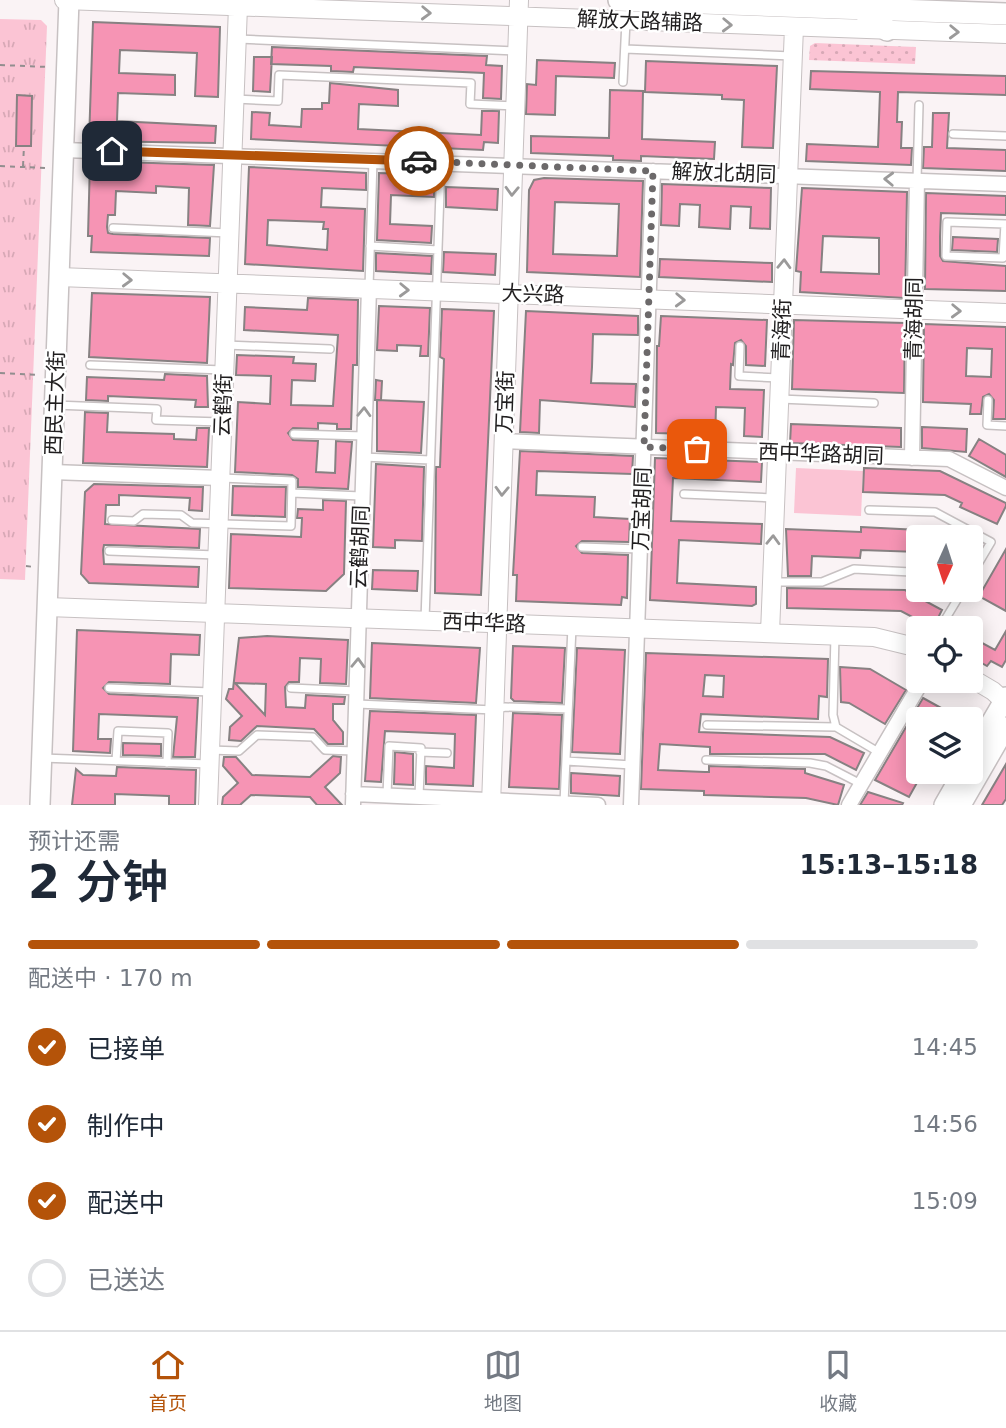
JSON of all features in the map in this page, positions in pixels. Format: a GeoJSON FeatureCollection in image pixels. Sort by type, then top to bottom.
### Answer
{"type":"FeatureCollection","features":[{"type":"Feature","properties":{"kind":"main road","name":"西民主大街"},"geometry":{"type":"LineString","coordinates":[[40,805],[69,0]]}},
{"type":"Feature","properties":{"kind":"main road"},"geometry":{"type":"LineString","coordinates":[[619,0],[1006,14]]}},
{"type":"Feature","properties":{"kind":"main road"},"geometry":{"type":"LineString","coordinates":[[862,9],[887,30]]}},
{"type":"Feature","properties":{"kind":"main road"},"geometry":{"type":"LineString","coordinates":[[983,737],[1005,700]]}},
{"type":"Feature","properties":{"kind":"main road"},"geometry":{"type":"LineString","coordinates":[[961,805],[1006,727]]}},
{"type":"Feature","properties":{"kind":"main road"},"geometry":{"type":"LineString","coordinates":[[944,805],[956,784]]}},
{"type":"Feature","properties":{"kind":"street","name":"解放大路辅路"},"geometry":{"type":"LineString","coordinates":[[64,0],[238,6],[519,8],[626,21],[1006,34]]}},
{"type":"Feature","properties":{"kind":"street","name":"云鹤街"},"geometry":{"type":"LineString","coordinates":[[208,805],[238,6]]}},
{"type":"Feature","properties":{"kind":"street","name":"万宝街"},"geometry":{"type":"LineString","coordinates":[[491,802],[519,8]]}},
{"type":"Feature","properties":{"kind":"street","name":"青海街"},"geometry":{"type":"LineString","coordinates":[[770,633],[794,27]]}},
{"type":"Feature","properties":{"kind":"street","name":"解放北胡同"},"geometry":{"type":"LineString","coordinates":[[64,150],[513,164],[1006,184]]}},
{"type":"Feature","properties":{"kind":"street","name":"万宝胡同"},"geometry":{"type":"LineString","coordinates":[[631,805],[653,171]]}},
{"type":"Feature","properties":{"kind":"street","name":"青海胡同"},"geometry":{"type":"LineString","coordinates":[[912,458],[917,180]]}},
{"type":"Feature","properties":{"kind":"street","name":"大兴路"},"geometry":{"type":"LineString","coordinates":[[59,277],[1006,313]]}},
{"type":"Feature","properties":{"kind":"street","name":"云鹤胡同"},"geometry":{"type":"LineString","coordinates":[[353,799],[369,288]]}},
{"type":"Feature","properties":{"kind":"street","name":"西中华路胡同"},"geometry":{"type":"LineString","coordinates":[[504,441],[956,461],[1006,488]]}},
{"type":"Feature","properties":{"kind":"street"},"geometry":{"type":"LineString","coordinates":[[52,472],[220,478]]}},
{"type":"Feature","properties":{"kind":"street","name":"西中华路"},"geometry":{"type":"LineString","coordinates":[[47,607],[835,635],[887,638],[906,644]]}},
{"type":"Feature","properties":{"kind":"street"},"geometry":{"type":"LineString","coordinates":[[983,686],[1005,700]]}},
{"type":"Feature","properties":{"kind":"street"},"geometry":{"type":"LineString","coordinates":[[849,805],[915,693]]}},
{"type":"Feature","properties":{"kind":"street"},"geometry":{"type":"LineString","coordinates":[[353,799],[387,795],[597,805]]}},
{"type":"Feature","properties":{"kind":"lane"},"geometry":{"type":"LineString","coordinates":[[623,82],[626,21]]}},
{"type":"Feature","properties":{"kind":"lane"},"geometry":{"type":"LineString","coordinates":[[237,39],[517,51]]}},
{"type":"Feature","properties":{"kind":"lane"},"geometry":{"type":"LineString","coordinates":[[625,49],[793,56]]}},
{"type":"Feature","properties":{"kind":"lane"},"geometry":{"type":"LineString","coordinates":[[234,99],[278,101],[279,75],[471,83],[470,104],[515,106]]}},
{"type":"Feature","properties":{"kind":"lane"},"geometry":{"type":"LineString","coordinates":[[917,180],[919,106]]}},
{"type":"Feature","properties":{"kind":"lane"},"geometry":{"type":"LineString","coordinates":[[953,134],[1006,136]]}},
{"type":"Feature","properties":{"kind":"lane"},"geometry":{"type":"LineString","coordinates":[[369,288],[373,160]]}},
{"type":"Feature","properties":{"kind":"lane"},"geometry":{"type":"LineString","coordinates":[[425,621],[441,162]]}},
{"type":"Feature","properties":{"kind":"lane"},"geometry":{"type":"LineString","coordinates":[[947,222],[1005,224],[1003,258],[946,256],[947,222]]}},
{"type":"Feature","properties":{"kind":"lane"},"geometry":{"type":"LineString","coordinates":[[113,228],[229,233]]}},
{"type":"Feature","properties":{"kind":"lane"},"geometry":{"type":"LineString","coordinates":[[370,246],[438,250]]}},
{"type":"Feature","properties":{"kind":"lane"},"geometry":{"type":"LineString","coordinates":[[225,345],[330,349]]}},
{"type":"Feature","properties":{"kind":"lane"},"geometry":{"type":"LineString","coordinates":[[740,346],[739,376],[780,378]]}},
{"type":"Feature","properties":{"kind":"lane"},"geometry":{"type":"LineString","coordinates":[[90,365],[224,370]]}},
{"type":"Feature","properties":{"kind":"lane"},"geometry":{"type":"LineString","coordinates":[[779,399],[874,403]]}},
{"type":"Feature","properties":{"kind":"lane"},"geometry":{"type":"LineString","coordinates":[[988,400],[987,425],[1006,426]]}},
{"type":"Feature","properties":{"kind":"lane"},"geometry":{"type":"LineString","coordinates":[[55,405],[156,409],[156,420],[222,422]]}},
{"type":"Feature","properties":{"kind":"lane"},"geometry":{"type":"LineString","coordinates":[[294,434],[364,436]]}},
{"type":"Feature","properties":{"kind":"lane"},"geometry":{"type":"LineString","coordinates":[[363,457],[430,460]]}},
{"type":"Feature","properties":{"kind":"lane"},"geometry":{"type":"LineString","coordinates":[[112,520],[134,521],[143,514],[168,514],[181,515],[192,523],[291,526],[292,481],[220,478]]}},
{"type":"Feature","properties":{"kind":"lane"},"geometry":{"type":"LineString","coordinates":[[292,493],[362,495]]}},
{"type":"Feature","properties":{"kind":"lane"},"geometry":{"type":"LineString","coordinates":[[684,494],[775,498]]}},
{"type":"Feature","properties":{"kind":"lane"},"geometry":{"type":"LineString","coordinates":[[869,510],[935,512],[959,525]]}},
{"type":"Feature","properties":{"kind":"lane"},"geometry":{"type":"LineString","coordinates":[[984,538],[991,542],[984,554]]}},
{"type":"Feature","properties":{"kind":"lane"},"geometry":{"type":"LineString","coordinates":[[582,547],[640,550]]}},
{"type":"Feature","properties":{"kind":"lane"},"geometry":{"type":"LineString","coordinates":[[109,551],[217,555]]}},
{"type":"Feature","properties":{"kind":"lane"},"geometry":{"type":"LineString","coordinates":[[772,582],[822,582],[854,569],[906,572]]}},
{"type":"Feature","properties":{"kind":"lane"},"geometry":{"type":"LineString","coordinates":[[564,803],[572,626]]}},
{"type":"Feature","properties":{"kind":"lane"},"geometry":{"type":"LineString","coordinates":[[835,635],[833,715],[836,727]]}},
{"type":"Feature","properties":{"kind":"lane"},"geometry":{"type":"LineString","coordinates":[[109,688],[212,692]]}},
{"type":"Feature","properties":{"kind":"lane"},"geometry":{"type":"LineString","coordinates":[[291,688],[494,710],[505,707],[568,709]]}},
{"type":"Feature","properties":{"kind":"lane"},"geometry":{"type":"LineString","coordinates":[[707,725],[836,727],[880,753]]}},
{"type":"Feature","properties":{"kind":"lane"},"geometry":{"type":"LineString","coordinates":[[116,761],[118,731],[168,733],[167,763]]}},
{"type":"Feature","properties":{"kind":"lane"},"geometry":{"type":"LineString","coordinates":[[42,758],[167,763],[239,751],[257,735],[313,737],[325,750],[355,751]]}},
{"type":"Feature","properties":{"kind":"lane"},"geometry":{"type":"LineString","coordinates":[[387,795],[389,746],[421,748],[419,796]]}},
{"type":"Feature","properties":{"kind":"lane"},"geometry":{"type":"LineString","coordinates":[[420,752],[447,753]]}},
{"type":"Feature","properties":{"kind":"lane"},"geometry":{"type":"LineString","coordinates":[[706,760],[810,763],[826,766],[862,784]]}},
{"type":"Feature","properties":{"kind":"lane"},"geometry":{"type":"LineString","coordinates":[[566,761],[633,765]]}},
{"type":"Feature","properties":{"kind":"path"},"geometry":{"type":"LineString","coordinates":[[0,65],[49,67]]}},
{"type":"Feature","properties":{"kind":"path"},"geometry":{"type":"LineString","coordinates":[[23,167],[24,146]]}},
{"type":"Feature","properties":{"kind":"path"},"geometry":{"type":"LineString","coordinates":[[0,166],[45,168]]}},
{"type":"Feature","properties":{"kind":"path"},"geometry":{"type":"LineString","coordinates":[[0,373],[37,375]]}},
{"type":"Feature","properties":{"kind":"green space"},"geometry":{"type":"Polygon","coordinates":[[[0,19],[41,20],[47,26],[25,580],[0,579],[0,19]]]}},
{"type":"Feature","properties":{"kind":"green space"},"geometry":{"type":"Polygon","coordinates":[[[815,43],[916,47],[915,64],[809,60],[810,46],[815,43]]]}},
{"type":"Feature","properties":{"kind":"green space"},"geometry":{"type":"Polygon","coordinates":[[[796,468],[863,471],[861,516],[794,513],[796,468]]]}},
{"type":"Feature","properties":{"kind":"building"},"geometry":{"type":"Polygon","coordinates":[[[93,22],[220,27],[218,97],[195,96],[197,53],[120,50],[119,73],[175,75],[175,95],[118,93],[117,121],[216,126],[215,143],[89,141],[93,22]]]}},
{"type":"Feature","properties":{"kind":"building"},"geometry":{"type":"Polygon","coordinates":[[[272,47],[487,56],[486,65],[502,66],[501,99],[483,98],[484,73],[354,67],[353,72],[331,71],[331,66],[271,64],[272,47]]]}},
{"type":"Feature","properties":{"kind":"building"},"geometry":{"type":"Polygon","coordinates":[[[254,57],[272,57],[270,92],[253,91],[254,57]]]}},
{"type":"Feature","properties":{"kind":"building"},"geometry":{"type":"Polygon","coordinates":[[[537,60],[615,63],[614,78],[556,76],[555,115],[526,114],[527,84],[536,85],[537,60]]]}},
{"type":"Feature","properties":{"kind":"building"},"geometry":{"type":"Polygon","coordinates":[[[646,61],[777,66],[773,148],[742,147],[744,100],[722,99],[722,95],[645,92],[646,61]]]}},
{"type":"Feature","properties":{"kind":"building"},"geometry":{"type":"Polygon","coordinates":[[[811,71],[1006,76],[1006,95],[898,92],[897,122],[902,122],[901,148],[912,148],[911,165],[806,161],[807,144],[878,147],[880,92],[810,89],[811,71]]]}},
{"type":"Feature","properties":{"kind":"building"},"geometry":{"type":"Polygon","coordinates":[[[330,83],[398,90],[398,106],[359,104],[358,129],[481,135],[482,111],[499,111],[498,143],[484,142],[483,150],[251,139],[252,112],[270,113],[269,125],[301,127],[302,109],[322,109],[322,103],[329,103],[330,83]]]}},
{"type":"Feature","properties":{"kind":"building"},"geometry":{"type":"Polygon","coordinates":[[[610,90],[643,91],[642,139],[715,142],[714,159],[641,156],[641,161],[613,160],[613,156],[531,153],[531,136],[609,138],[610,90]]]}},
{"type":"Feature","properties":{"kind":"building"},"geometry":{"type":"Polygon","coordinates":[[[17,95],[32,96],[31,146],[16,146],[17,95]]]}},
{"type":"Feature","properties":{"kind":"building"},"geometry":{"type":"Polygon","coordinates":[[[933,113],[949,113],[947,148],[1006,150],[1006,171],[923,168],[924,147],[932,147],[933,113]]]}},
{"type":"Feature","properties":{"kind":"building"},"geometry":{"type":"Polygon","coordinates":[[[90,161],[214,165],[210,226],[188,225],[189,188],[156,186],[156,193],[116,191],[115,215],[108,215],[107,227],[108,233],[113,234],[210,238],[209,256],[91,252],[92,236],[88,236],[90,161]]]}},
{"type":"Feature","properties":{"kind":"building"},"geometry":{"type":"Polygon","coordinates":[[[249,167],[366,173],[366,190],[322,188],[321,207],[365,209],[363,271],[245,264],[249,167]],[[268,220],[267,245],[327,250],[328,229],[323,229],[324,222],[268,220]]]}},
{"type":"Feature","properties":{"kind":"building"},"geometry":{"type":"Polygon","coordinates":[[[379,173],[434,175],[434,197],[391,195],[390,224],[432,226],[431,243],[377,240],[379,173]]]}},
{"type":"Feature","properties":{"kind":"building"},"geometry":{"type":"Polygon","coordinates":[[[534,180],[643,181],[640,277],[527,272],[529,190],[534,180]],[[555,202],[553,254],[617,256],[619,204],[555,202]]]}},
{"type":"Feature","properties":{"kind":"building"},"geometry":{"type":"Polygon","coordinates":[[[662,184],[771,188],[770,229],[750,228],[751,207],[731,206],[730,229],[699,227],[700,205],[680,204],[679,226],[661,225],[662,184]]]}},
{"type":"Feature","properties":{"kind":"building"},"geometry":{"type":"Polygon","coordinates":[[[446,187],[498,189],[497,210],[446,207],[446,187]]]}},
{"type":"Feature","properties":{"kind":"building"},"geometry":{"type":"Polygon","coordinates":[[[802,188],[907,192],[905,298],[800,292],[801,272],[796,271],[802,188]],[[823,236],[821,272],[879,274],[879,238],[823,236]]]}},
{"type":"Feature","properties":{"kind":"building"},"geometry":{"type":"Polygon","coordinates":[[[926,193],[1006,196],[1006,215],[941,213],[940,256],[943,261],[1006,266],[1006,291],[925,289],[926,193]]]}},
{"type":"Feature","properties":{"kind":"building"},"geometry":{"type":"Polygon","coordinates":[[[953,237],[998,239],[997,252],[952,250],[953,237]]]}},
{"type":"Feature","properties":{"kind":"building"},"geometry":{"type":"Polygon","coordinates":[[[444,252],[496,254],[495,275],[443,272],[444,252]]]}},
{"type":"Feature","properties":{"kind":"building"},"geometry":{"type":"Polygon","coordinates":[[[376,253],[432,256],[431,274],[376,271],[376,253]]]}},
{"type":"Feature","properties":{"kind":"building"},"geometry":{"type":"Polygon","coordinates":[[[660,259],[772,263],[772,282],[659,277],[660,259]]]}},
{"type":"Feature","properties":{"kind":"building"},"geometry":{"type":"Polygon","coordinates":[[[92,293],[210,297],[207,363],[89,357],[92,293]]]}},
{"type":"Feature","properties":{"kind":"building"},"geometry":{"type":"Polygon","coordinates":[[[308,298],[358,300],[357,365],[353,365],[351,429],[337,429],[337,424],[318,423],[318,429],[293,428],[288,433],[293,440],[318,441],[316,472],[335,473],[336,441],[352,442],[348,489],[298,487],[298,479],[292,475],[235,472],[238,402],[270,404],[271,376],[236,375],[237,355],[294,357],[293,363],[316,364],[315,381],[292,380],[291,405],[333,406],[338,335],[244,330],[245,307],[307,310],[308,298]]]}},
{"type":"Feature","properties":{"kind":"building"},"geometry":{"type":"Polygon","coordinates":[[[379,306],[430,308],[428,356],[420,356],[421,346],[397,345],[397,351],[377,350],[379,306]]]}},
{"type":"Feature","properties":{"kind":"building"},"geometry":{"type":"Polygon","coordinates":[[[442,309],[494,311],[481,595],[435,593],[436,467],[440,467],[444,359],[440,357],[442,309]]]}},
{"type":"Feature","properties":{"kind":"building"},"geometry":{"type":"Polygon","coordinates":[[[526,311],[638,316],[638,335],[593,334],[591,383],[636,384],[635,407],[540,400],[539,433],[520,432],[526,311]]]}},
{"type":"Feature","properties":{"kind":"building"},"geometry":{"type":"Polygon","coordinates":[[[661,316],[767,320],[765,366],[746,365],[746,346],[741,340],[735,343],[733,365],[731,364],[730,389],[764,390],[762,437],[744,436],[745,408],[716,407],[715,440],[688,439],[689,434],[656,433],[657,346],[661,316]]]}},
{"type":"Feature","properties":{"kind":"building"},"geometry":{"type":"Polygon","coordinates":[[[794,320],[905,323],[904,393],[792,389],[794,320]]]}},
{"type":"Feature","properties":{"kind":"building"},"geometry":{"type":"Polygon","coordinates":[[[924,324],[1006,327],[1006,419],[993,419],[994,400],[989,394],[983,397],[981,414],[970,414],[971,404],[923,402],[924,324]],[[967,348],[966,376],[991,377],[992,349],[967,348]]]}},
{"type":"Feature","properties":{"kind":"building"},"geometry":{"type":"Polygon","coordinates":[[[165,374],[207,376],[208,407],[195,407],[196,400],[108,396],[108,401],[86,400],[87,377],[164,380],[165,374]]]}},
{"type":"Feature","properties":{"kind":"building"},"geometry":{"type":"Polygon","coordinates":[[[376,380],[382,381],[381,400],[375,400],[376,380]]]}},
{"type":"Feature","properties":{"kind":"building"},"geometry":{"type":"Polygon","coordinates":[[[377,400],[424,402],[421,453],[377,451],[377,400]]]}},
{"type":"Feature","properties":{"kind":"building"},"geometry":{"type":"Polygon","coordinates":[[[85,412],[108,413],[107,432],[174,434],[174,439],[196,440],[197,428],[209,428],[207,467],[83,463],[85,412]]]}},
{"type":"Feature","properties":{"kind":"building"},"geometry":{"type":"Polygon","coordinates":[[[791,424],[901,428],[901,447],[790,443],[791,424]]]}},
{"type":"Feature","properties":{"kind":"building"},"geometry":{"type":"Polygon","coordinates":[[[922,427],[967,429],[966,452],[922,448],[922,427]]]}},
{"type":"Feature","properties":{"kind":"building"},"geometry":{"type":"Polygon","coordinates":[[[979,439],[1006,455],[1006,477],[969,456],[979,439]]]}},
{"type":"Feature","properties":{"kind":"building"},"geometry":{"type":"Polygon","coordinates":[[[520,451],[633,456],[632,474],[537,471],[536,495],[595,497],[594,517],[630,519],[629,542],[582,541],[576,546],[582,553],[628,555],[627,598],[622,597],[621,605],[516,601],[517,575],[513,575],[520,451]]]}},
{"type":"Feature","properties":{"kind":"building"},"geometry":{"type":"Polygon","coordinates":[[[655,458],[762,462],[761,482],[673,478],[671,521],[762,524],[761,544],[679,540],[677,583],[756,587],[756,604],[752,606],[650,600],[655,458]]]}},
{"type":"Feature","properties":{"kind":"building"},"geometry":{"type":"Polygon","coordinates":[[[376,464],[424,467],[422,541],[395,540],[395,548],[373,547],[376,464]]]}},
{"type":"Feature","properties":{"kind":"building"},"geometry":{"type":"Polygon","coordinates":[[[864,468],[940,471],[1006,503],[1006,506],[997,524],[960,507],[962,503],[945,495],[863,492],[864,468]]]}},
{"type":"Feature","properties":{"kind":"building"},"geometry":{"type":"Polygon","coordinates":[[[94,484],[203,487],[202,511],[189,510],[190,498],[119,495],[119,505],[106,505],[105,524],[200,529],[199,548],[104,545],[103,550],[104,564],[199,567],[198,587],[89,583],[81,574],[85,492],[94,484]]]}},
{"type":"Feature","properties":{"kind":"building"},"geometry":{"type":"Polygon","coordinates":[[[233,486],[286,487],[285,517],[232,515],[233,486]]]}},
{"type":"Feature","properties":{"kind":"building"},"geometry":{"type":"Polygon","coordinates":[[[323,500],[346,501],[344,574],[326,591],[229,588],[231,534],[301,537],[302,518],[297,518],[298,509],[323,510],[323,500]]]}},
{"type":"Feature","properties":{"kind":"building"},"geometry":{"type":"Polygon","coordinates":[[[861,527],[906,529],[906,552],[861,550],[860,558],[812,556],[811,576],[788,576],[786,529],[861,532],[861,527]]]}},
{"type":"Feature","properties":{"kind":"building"},"geometry":{"type":"Polygon","coordinates":[[[1006,549],[1006,611],[984,599],[984,587],[1006,549]]]}},
{"type":"Feature","properties":{"kind":"building"},"geometry":{"type":"Polygon","coordinates":[[[373,570],[418,571],[417,591],[372,589],[373,570]]]}},
{"type":"Feature","properties":{"kind":"building"},"geometry":{"type":"Polygon","coordinates":[[[787,588],[905,590],[906,602],[927,602],[942,610],[939,616],[910,616],[901,611],[787,608],[787,588]]]}},
{"type":"Feature","properties":{"kind":"building"},"geometry":{"type":"Polygon","coordinates":[[[77,630],[200,635],[199,655],[171,654],[170,684],[109,682],[103,688],[109,694],[198,698],[195,757],[173,757],[177,717],[99,714],[98,739],[111,739],[110,753],[73,751],[77,630]]]}},
{"type":"Feature","properties":{"kind":"building"},"geometry":{"type":"Polygon","coordinates":[[[1006,631],[1006,660],[1002,667],[991,661],[987,666],[983,664],[983,644],[995,650],[1006,631]]]}},
{"type":"Feature","properties":{"kind":"building"},"geometry":{"type":"Polygon","coordinates":[[[267,636],[348,640],[346,684],[320,683],[321,659],[300,658],[299,682],[289,682],[285,687],[286,707],[305,708],[306,695],[345,697],[344,704],[333,704],[333,720],[343,732],[343,744],[328,744],[314,729],[257,726],[241,741],[229,740],[230,727],[242,716],[226,699],[229,689],[233,689],[239,638],[267,636]],[[235,683],[265,715],[266,684],[235,683]]]}},
{"type":"Feature","properties":{"kind":"building"},"geometry":{"type":"Polygon","coordinates":[[[372,643],[480,648],[476,703],[370,698],[372,643]]]}},
{"type":"Feature","properties":{"kind":"building"},"geometry":{"type":"Polygon","coordinates":[[[513,646],[565,648],[562,703],[514,701],[511,698],[513,646]]]}},
{"type":"Feature","properties":{"kind":"building"},"geometry":{"type":"Polygon","coordinates":[[[577,648],[625,650],[620,754],[572,752],[577,648]]]}},
{"type":"Feature","properties":{"kind":"building"},"geometry":{"type":"Polygon","coordinates":[[[646,653],[828,659],[827,697],[819,696],[818,719],[701,714],[699,732],[830,737],[864,753],[856,770],[825,754],[710,754],[710,747],[660,744],[658,770],[709,772],[709,766],[805,769],[805,773],[844,785],[838,805],[806,798],[704,795],[704,791],[641,789],[646,653]],[[705,675],[703,696],[723,697],[724,676],[705,675]]]}},
{"type":"Feature","properties":{"kind":"building"},"geometry":{"type":"Polygon","coordinates":[[[840,667],[870,669],[906,690],[885,724],[849,703],[841,702],[840,667]]]}},
{"type":"Feature","properties":{"kind":"building"},"geometry":{"type":"Polygon","coordinates":[[[923,698],[939,707],[918,707],[923,698]]]}},
{"type":"Feature","properties":{"kind":"building"},"geometry":{"type":"Polygon","coordinates":[[[370,711],[476,715],[473,786],[426,784],[426,766],[454,768],[455,734],[385,731],[381,782],[365,781],[370,711]]]}},
{"type":"Feature","properties":{"kind":"building"},"geometry":{"type":"Polygon","coordinates":[[[513,713],[562,715],[559,789],[509,787],[513,713]]]}},
{"type":"Feature","properties":{"kind":"building"},"geometry":{"type":"Polygon","coordinates":[[[906,727],[906,784],[916,784],[909,797],[875,780],[906,727]]]}},
{"type":"Feature","properties":{"kind":"building"},"geometry":{"type":"Polygon","coordinates":[[[123,743],[161,744],[161,756],[123,755],[123,743]]]}},
{"type":"Feature","properties":{"kind":"building"},"geometry":{"type":"Polygon","coordinates":[[[395,752],[413,754],[413,785],[394,784],[395,752]]]}},
{"type":"Feature","properties":{"kind":"building"},"geometry":{"type":"Polygon","coordinates":[[[333,756],[341,757],[340,773],[325,787],[342,805],[317,805],[310,797],[251,795],[240,805],[222,805],[223,797],[238,783],[223,766],[224,757],[236,757],[252,775],[310,777],[333,756]]]}},
{"type":"Feature","properties":{"kind":"building"},"geometry":{"type":"Polygon","coordinates":[[[1006,764],[1006,799],[1002,805],[982,805],[1006,764]]]}},
{"type":"Feature","properties":{"kind":"building"},"geometry":{"type":"Polygon","coordinates":[[[117,767],[196,770],[195,805],[169,805],[169,796],[115,794],[115,805],[72,805],[76,769],[83,775],[116,776],[117,767]]]}},
{"type":"Feature","properties":{"kind":"building"},"geometry":{"type":"Polygon","coordinates":[[[571,773],[620,776],[619,796],[571,793],[571,773]]]}},
{"type":"Feature","properties":{"kind":"building"},"geometry":{"type":"Polygon","coordinates":[[[868,792],[903,803],[860,805],[868,792]]]}},
{"type":"Feature","properties":{"kind":"way so far"},"geometry":{"type":"LineString","coordinates":[[419,161],[653,171],[644,447],[697,449]]}},
{"type":"Feature","properties":{"kind":"route"},"geometry":{"type":"LineString","coordinates":[[112,151],[419,161]]}}]}
